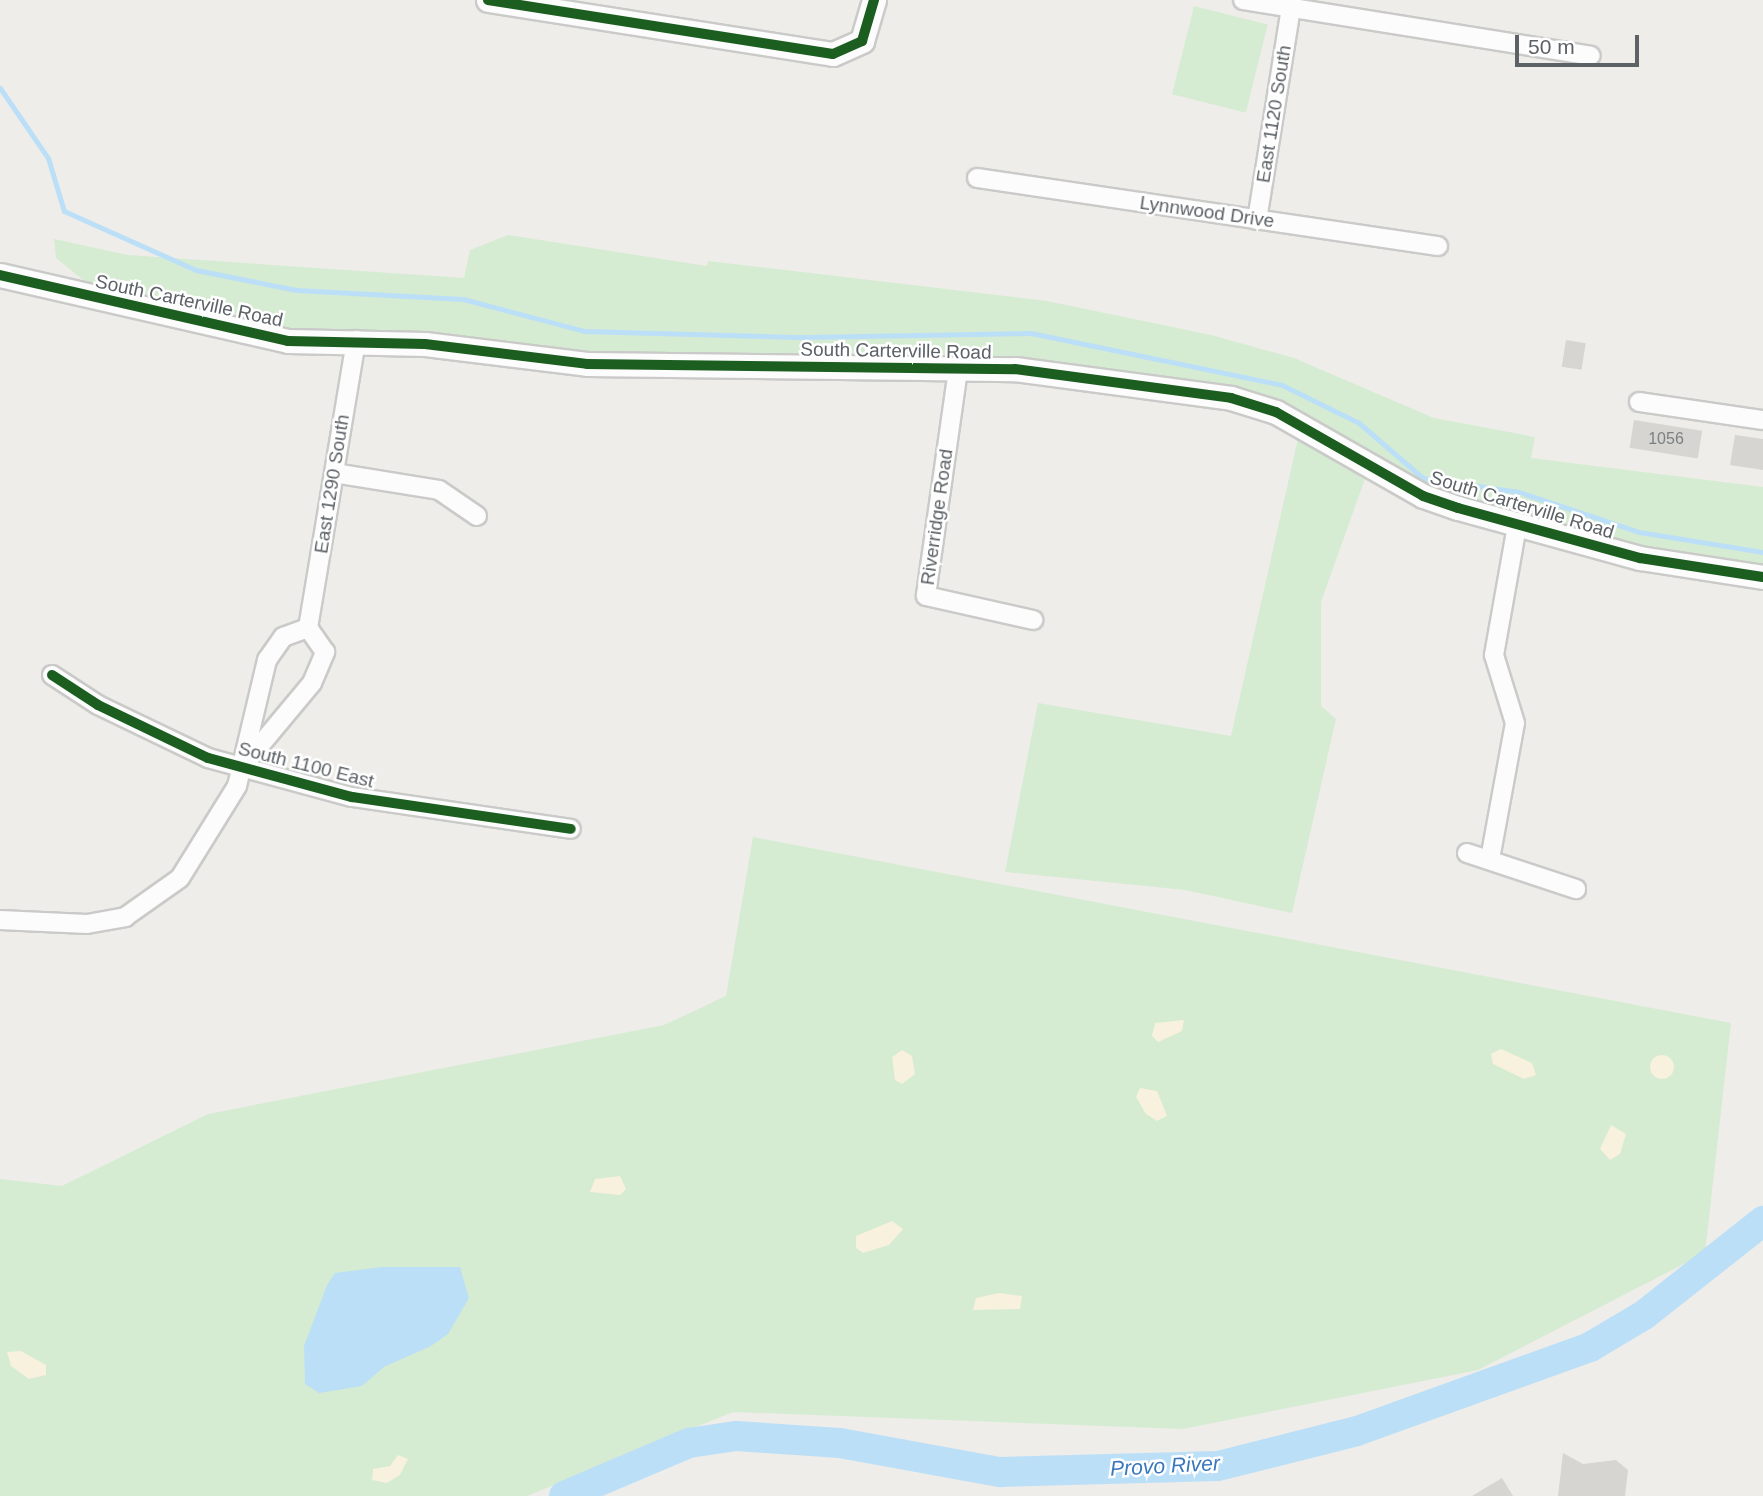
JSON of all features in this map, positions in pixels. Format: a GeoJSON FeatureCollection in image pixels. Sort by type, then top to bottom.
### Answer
{"type":"FeatureCollection","features":[{"type":"Feature","properties":{"kind":"street"},"geometry":{"type":"LineString","coordinates":[[488,0],[833,54],[862,41],[874,0]]}},
{"type":"Feature","properties":{"kind":"street"},"geometry":{"type":"LineString","coordinates":[[1243,0],[1291,8],[1344,7],[1591,56]]}},
{"type":"Feature","properties":{"kind":"street","name":"East 1120 South"},"geometry":{"type":"LineString","coordinates":[[1256,220],[1291,8]]}},
{"type":"Feature","properties":{"kind":"street","name":"Lynnwood Drive"},"geometry":{"type":"LineString","coordinates":[[977,178],[1438,246]]}},
{"type":"Feature","properties":{"kind":"street","name":"South Carterville Road"},"geometry":{"type":"LineString","coordinates":[[0,275],[288,341],[356,340],[587,364],[958,370],[1095,377],[1260,406],[1423,496],[1517,526],[1640,558],[1763,577]]}},
{"type":"Feature","properties":{"kind":"street","name":"East 1290 South"},"geometry":{"type":"LineString","coordinates":[[308,628],[356,340]]}},
{"type":"Feature","properties":{"kind":"street","name":"Riverridge Road"},"geometry":{"type":"LineString","coordinates":[[958,370],[926,596],[1033,620]]}},
{"type":"Feature","properties":{"kind":"street"},"geometry":{"type":"LineString","coordinates":[[1639,402],[1763,420]]}},
{"type":"Feature","properties":{"kind":"street"},"geometry":{"type":"LineString","coordinates":[[334,473],[439,490],[477,516]]}},
{"type":"Feature","properties":{"kind":"street"},"geometry":{"type":"LineString","coordinates":[[1490,859],[1515,723],[1494,655],[1517,526]]}},
{"type":"Feature","properties":{"kind":"street"},"geometry":{"type":"LineString","coordinates":[[0,920],[87,924],[125,917],[157,898],[195,856],[242,766],[312,683],[325,652],[308,628],[283,636],[267,660],[242,766]]}},
{"type":"Feature","properties":{"kind":"street","name":"South 1100 East"},"geometry":{"type":"LineString","coordinates":[[52,675],[98,705],[242,766],[352,797],[571,829]]}},
{"type":"Feature","properties":{"kind":"street"},"geometry":{"type":"LineString","coordinates":[[1467,853],[1576,889]]}},
{"type":"Feature","properties":{"kind":"green space"},"geometry":{"type":"Polygon","coordinates":[[[1194,6],[1268,24],[1246,113],[1172,94],[1194,6]]]}},
{"type":"Feature","properties":{"kind":"green space"},"geometry":{"type":"Polygon","coordinates":[[[508,235],[707,266],[708,261],[1047,301],[1211,335],[1294,358],[1434,418],[1535,437],[1531,458],[1763,487],[1763,569],[1719,565],[1572,532],[1451,497],[1183,381],[655,360],[300,332],[92,287],[56,258],[54,239],[128,255],[464,278],[470,250],[508,235]]]}},
{"type":"Feature","properties":{"kind":"green space"},"geometry":{"type":"Polygon","coordinates":[[[1299,434],[1366,476],[1321,602],[1321,706],[1336,719],[1292,913],[1185,890],[1005,872],[1038,703],[1231,736],[1299,434]]]}},
{"type":"Feature","properties":{"kind":"green space"},"geometry":{"type":"Polygon","coordinates":[[[753,837],[1731,1023],[1705,1253],[1478,1370],[1183,1429],[733,1412],[527,1496],[0,1496],[0,1179],[62,1186],[208,1114],[664,1025],[726,996],[753,837]]]}},
{"type":"Feature","properties":{"kind":"sand"},"geometry":{"type":"Polygon","coordinates":[[[1184,1020],[1182,1031],[1158,1042],[1152,1036],[1155,1023],[1184,1020]]]}},
{"type":"Feature","properties":{"kind":"sand"},"geometry":{"type":"Polygon","coordinates":[[[1501,1049],[1532,1063],[1536,1075],[1524,1079],[1493,1064],[1491,1054],[1501,1049]]]}},
{"type":"Feature","properties":{"kind":"sand"},"geometry":{"type":"Polygon","coordinates":[[[902,1050],[912,1056],[915,1074],[902,1084],[895,1080],[892,1057],[902,1050]]]}},
{"type":"Feature","properties":{"kind":"sand"},"geometry":{"type":"Polygon","coordinates":[[[1662,1055],[1670,1059],[1674,1067],[1670,1075],[1662,1079],[1654,1075],[1650,1067],[1654,1059],[1662,1055]]]}},
{"type":"Feature","properties":{"kind":"sand"},"geometry":{"type":"Polygon","coordinates":[[[1140,1088],[1157,1091],[1167,1116],[1157,1121],[1146,1114],[1136,1097],[1140,1088]]]}},
{"type":"Feature","properties":{"kind":"sand"},"geometry":{"type":"Polygon","coordinates":[[[1611,1125],[1626,1134],[1620,1154],[1610,1160],[1600,1149],[1611,1125]]]}},
{"type":"Feature","properties":{"kind":"sand"},"geometry":{"type":"Polygon","coordinates":[[[620,1176],[626,1189],[620,1195],[590,1192],[595,1179],[620,1176]]]}},
{"type":"Feature","properties":{"kind":"sand"},"geometry":{"type":"Polygon","coordinates":[[[892,1221],[903,1229],[889,1245],[863,1253],[856,1248],[856,1236],[892,1221]]]}},
{"type":"Feature","properties":{"kind":"sand"},"geometry":{"type":"Polygon","coordinates":[[[999,1293],[1022,1296],[1020,1309],[973,1310],[976,1298],[999,1293]]]}},
{"type":"Feature","properties":{"kind":"sand"},"geometry":{"type":"Polygon","coordinates":[[[21,1351],[46,1365],[46,1375],[29,1379],[11,1366],[7,1352],[21,1351]]]}},
{"type":"Feature","properties":{"kind":"sand"},"geometry":{"type":"Polygon","coordinates":[[[398,1455],[408,1459],[400,1475],[387,1483],[372,1480],[373,1469],[390,1466],[398,1455]]]}},
{"type":"Feature","properties":{"kind":"water"},"geometry":{"type":"Polygon","coordinates":[[[381,1267],[460,1267],[469,1298],[448,1334],[431,1346],[384,1367],[362,1386],[319,1393],[305,1384],[304,1346],[327,1285],[335,1273],[381,1267]]]}},
{"type":"Feature","properties":{"kind":"building"},"geometry":{"type":"Polygon","coordinates":[[[1566,340],[1586,343],[1582,370],[1562,367],[1566,340]]]}},
{"type":"Feature","properties":{"kind":"building"},"geometry":{"type":"Polygon","coordinates":[[[1634,420],[1702,431],[1698,458],[1630,448],[1634,420]]]}},
{"type":"Feature","properties":{"kind":"building"},"geometry":{"type":"Polygon","coordinates":[[[1735,435],[1763,439],[1763,470],[1730,465],[1735,435]]]}},
{"type":"Feature","properties":{"kind":"building"},"geometry":{"type":"Polygon","coordinates":[[[1563,1453],[1583,1464],[1616,1460],[1628,1470],[1625,1496],[1558,1496],[1563,1453]]]}},
{"type":"Feature","properties":{"kind":"building"},"geometry":{"type":"Polygon","coordinates":[[[1502,1478],[1513,1496],[1472,1496],[1502,1478]]]}},
{"type":"Feature","properties":{"kind":"waterway"},"geometry":{"type":"LineString","coordinates":[[0,88],[48,158],[64,211],[196,270],[296,290],[463,299],[584,331],[805,337],[1031,333],[1282,385],[1359,423],[1423,478],[1519,492],[1639,532],[1763,552]]}},
{"type":"Feature","properties":{"kind":"waterway","name":"Provo River"},"geometry":{"type":"LineString","coordinates":[[564,1496],[689,1443],[736,1436],[840,1443],[1000,1472],[1218,1466],[1357,1431],[1590,1347],[1644,1315],[1763,1221]]}},
{"type":"Feature","properties":{"kind":"cycle path"},"geometry":{"type":"LineString","coordinates":[[488,0],[833,54],[862,41],[874,0]]}},
{"type":"Feature","properties":{"kind":"cycle path"},"geometry":{"type":"LineString","coordinates":[[0,275],[288,341],[425,344],[587,364],[1015,369],[1231,398],[1276,412],[1423,496],[1458,508],[1640,558],[1763,577]]}},
{"type":"Feature","properties":{"kind":"cycle path"},"geometry":{"type":"LineString","coordinates":[[52,675],[98,705],[208,758],[352,797],[571,829]]}}]}
